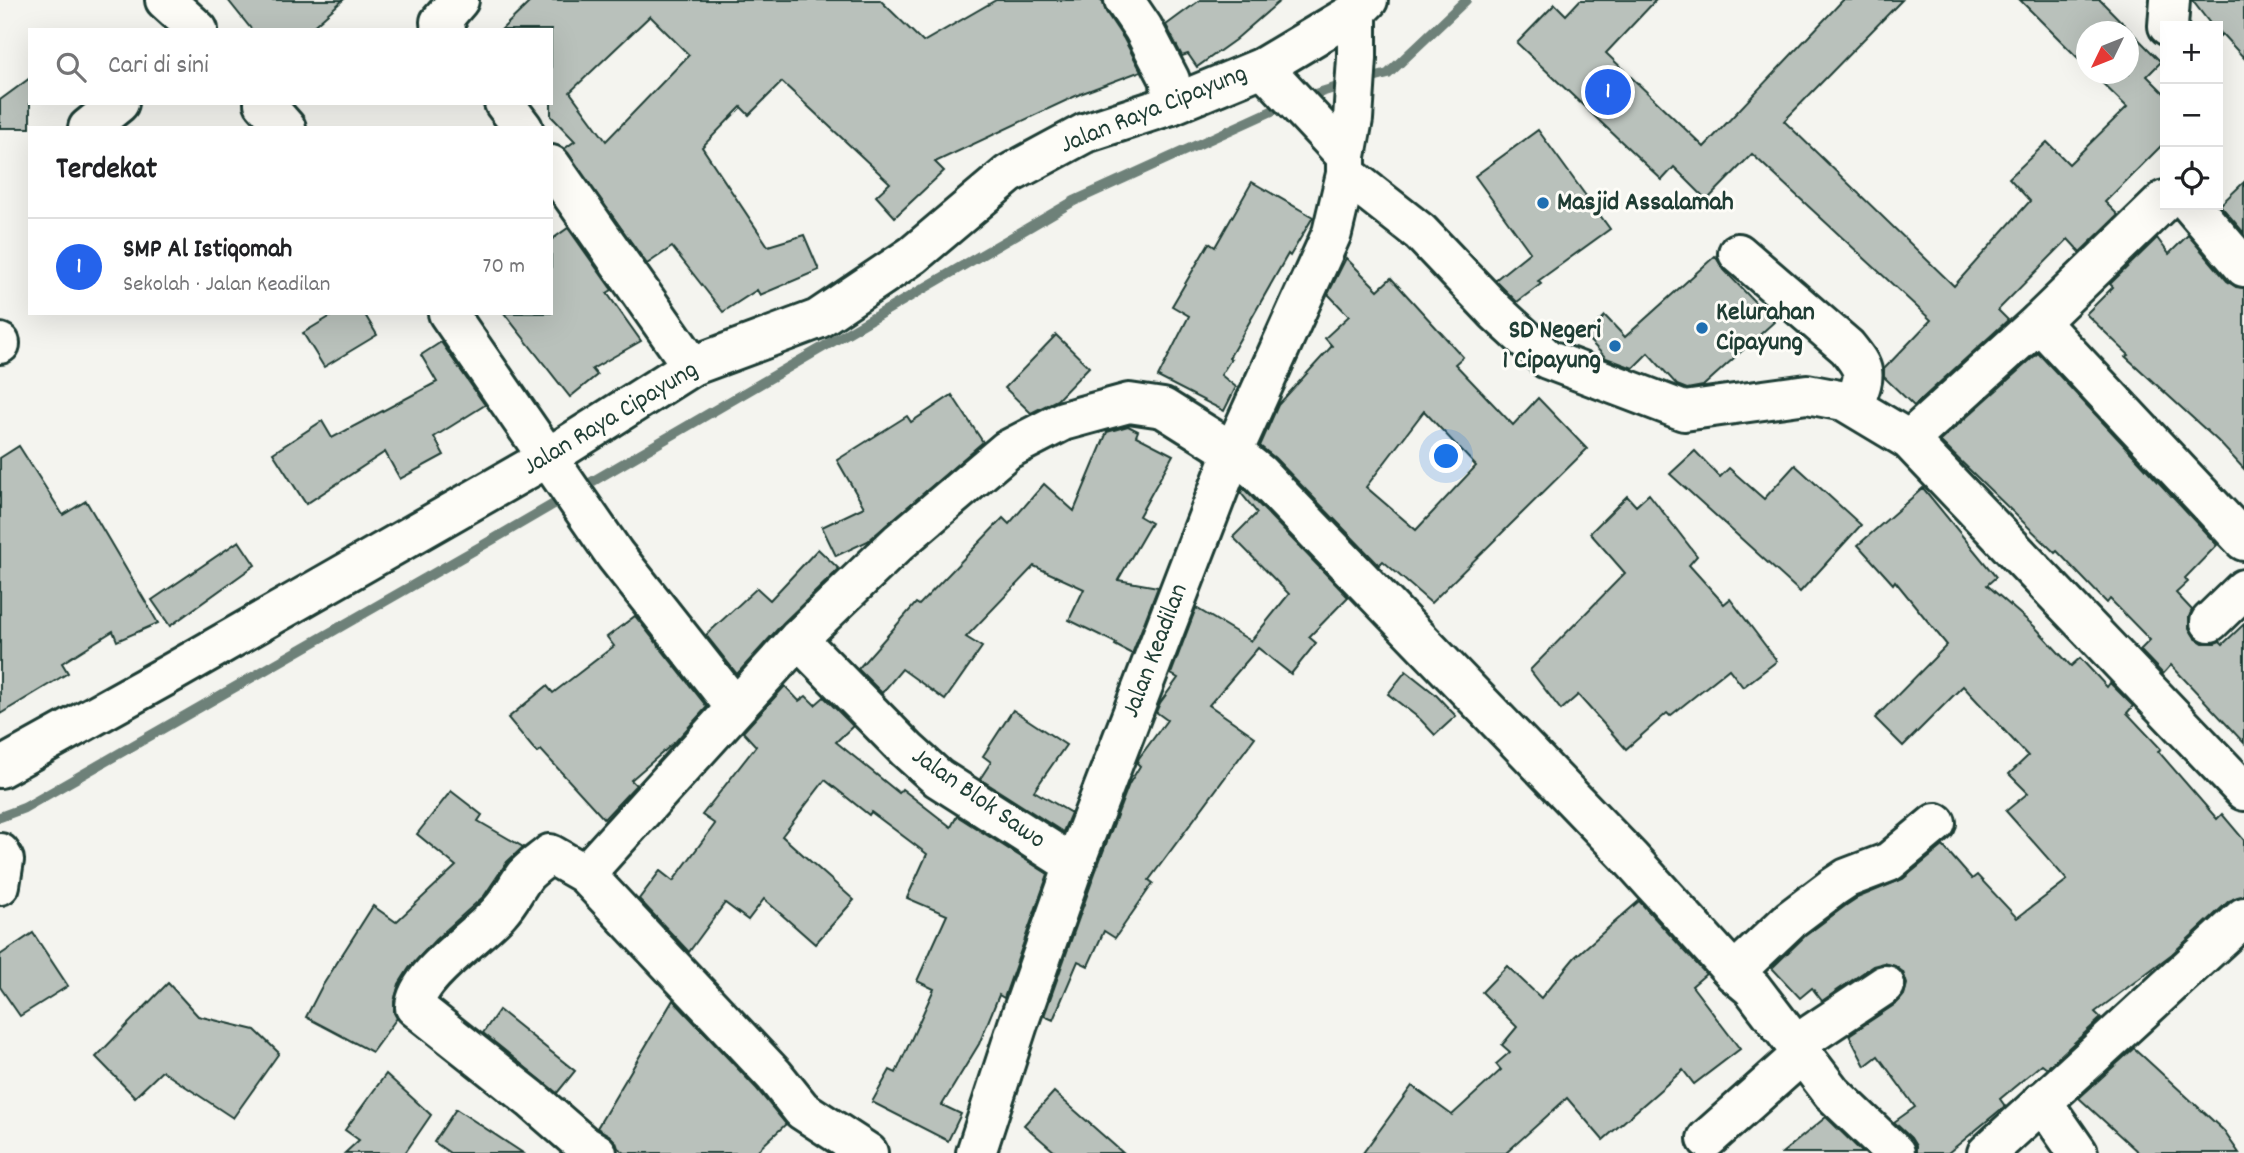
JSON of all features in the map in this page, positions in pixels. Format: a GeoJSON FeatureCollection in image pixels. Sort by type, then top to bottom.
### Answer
{"type":"FeatureCollection","features":[{"type":"Feature","properties":{"kind":"street"},"geometry":{"type":"LineString","coordinates":[[444,28],[440,22],[459,0]]}},
{"type":"Feature","properties":{"kind":"street"},"geometry":{"type":"LineString","coordinates":[[1124,0],[1143,28],[1170,80],[1171,105]]}},
{"type":"Feature","properties":{"kind":"street"},"geometry":{"type":"LineString","coordinates":[[2168,21],[2170,0]]}},
{"type":"Feature","properties":{"kind":"street","name":"Jalan Raya Cipayung"},"geometry":{"type":"LineString","coordinates":[[0,768],[551,463],[692,366],[818,319],[913,255],[1009,174],[1085,133],[1171,105],[1273,78],[1362,6]]}},
{"type":"Feature","properties":{"kind":"street","name":"Jalan Keadilan"},"geometry":{"type":"LineString","coordinates":[[976,1153],[1074,865],[1233,452],[1332,233],[1341,145],[1357,58],[1362,6]]}},
{"type":"Feature","properties":{"kind":"street"},"geometry":{"type":"LineString","coordinates":[[1273,78],[1341,145],[1497,313],[1547,359],[1684,411],[1807,394],[1844,401],[1909,440],[2244,791]]}},
{"type":"Feature","properties":{"kind":"street"},"geometry":{"type":"LineString","coordinates":[[90,126],[117,105]]}},
{"type":"Feature","properties":{"kind":"street"},"geometry":{"type":"LineString","coordinates":[[266,105],[284,126]]}},
{"type":"Feature","properties":{"kind":"street"},"geometry":{"type":"LineString","coordinates":[[505,105],[521,126]]}},
{"type":"Feature","properties":{"kind":"street"},"geometry":{"type":"LineString","coordinates":[[553,167],[692,366]]}},
{"type":"Feature","properties":{"kind":"street"},"geometry":{"type":"LineString","coordinates":[[1909,440],[2039,322],[2160,205]]}},
{"type":"Feature","properties":{"kind":"street"},"geometry":{"type":"LineString","coordinates":[[2195,210],[2244,267]]}},
{"type":"Feature","properties":{"kind":"street"},"geometry":{"type":"LineString","coordinates":[[1738,253],[1847,347],[1861,365],[1863,378],[1854,405]]}},
{"type":"Feature","properties":{"kind":"street"},"geometry":{"type":"LineString","coordinates":[[449,315],[615,555],[735,707]]}},
{"type":"Feature","properties":{"kind":"street"},"geometry":{"type":"LineString","coordinates":[[2039,322],[2244,541]]}},
{"type":"Feature","properties":{"kind":"street"},"geometry":{"type":"LineString","coordinates":[[585,874],[798,639],[899,542],[1007,450],[1063,421],[1129,403],[1163,408],[1233,452],[1259,473],[1631,859],[1734,973],[1752,988],[1832,1093],[1895,1153]]}},
{"type":"Feature","properties":{"kind":"street"},"geometry":{"type":"LineString","coordinates":[[2210,622],[2244,589]]}},
{"type":"Feature","properties":{"kind":"street","name":"Jalan Blok Sawo"},"geometry":{"type":"LineString","coordinates":[[798,639],[906,750],[939,778],[1074,865]]}},
{"type":"Feature","properties":{"kind":"street"},"geometry":{"type":"LineString","coordinates":[[1734,973],[1791,919],[1832,888],[1847,878],[1889,862],[1936,823]]}},
{"type":"Feature","properties":{"kind":"street"},"geometry":{"type":"LineString","coordinates":[[597,1153],[415,1007],[415,998],[422,987],[457,949],[499,912],[527,873],[550,854],[585,874],[774,1075],[802,1110],[868,1153]]}},
{"type":"Feature","properties":{"kind":"street"},"geometry":{"type":"LineString","coordinates":[[1987,1153],[2244,917]]}},
{"type":"Feature","properties":{"kind":"street"},"geometry":{"type":"LineString","coordinates":[[1707,1139],[1798,1050],[1885,985]]}},
{"type":"Feature","properties":{"kind":"street"},"geometry":{"type":"LineString","coordinates":[[2042,1101],[2078,1153]]}},
{"type":"Feature","properties":{"kind":"building"},"geometry":{"type":"Polygon","coordinates":[[[228,0],[343,0],[311,28],[250,28],[228,0]]]}},
{"type":"Feature","properties":{"kind":"building"},"geometry":{"type":"Polygon","coordinates":[[[532,0],[880,0],[923,42],[996,0],[1102,0],[1106,12],[1141,71],[1080,94],[935,162],[944,171],[895,217],[876,196],[890,183],[782,82],[749,115],[741,107],[702,147],[768,246],[804,235],[819,270],[760,295],[757,290],[723,312],[672,247],[647,264],[564,149],[575,141],[551,116],[553,28],[503,28],[532,0]],[[650,16],[570,92],[606,141],[689,55],[650,16]]]}},
{"type":"Feature","properties":{"kind":"building"},"geometry":{"type":"Polygon","coordinates":[[[1200,0],[1281,0],[1235,40],[1197,67],[1188,54],[1182,56],[1166,25],[1200,0]]]}},
{"type":"Feature","properties":{"kind":"building"},"geometry":{"type":"Polygon","coordinates":[[[1580,0],[1656,0],[1606,53],[1704,147],[1843,0],[1902,0],[1784,121],[1954,286],[2030,201],[2009,178],[2047,142],[2069,164],[2127,107],[2103,84],[2139,84],[2139,40],[2160,61],[2147,76],[2160,89],[2160,147],[2105,202],[2118,215],[2080,252],[2068,239],[1998,310],[2008,320],[1914,406],[1884,377],[1884,369],[1931,320],[1752,154],[1707,200],[1674,167],[1662,180],[1517,43],[1555,4],[1566,15],[1580,0]]]}},
{"type":"Feature","properties":{"kind":"building"},"geometry":{"type":"Polygon","coordinates":[[[2020,0],[2100,0],[2121,21],[2076,21],[2076,56],[2020,0]]]}},
{"type":"Feature","properties":{"kind":"building"},"geometry":{"type":"Polygon","coordinates":[[[2192,0],[2244,0],[2244,58],[2223,35],[2223,21],[2208,21],[2192,0]]]}},
{"type":"Feature","properties":{"kind":"building"},"geometry":{"type":"Polygon","coordinates":[[[28,79],[30,126],[0,128],[0,100],[28,79]]]}},
{"type":"Feature","properties":{"kind":"building","name":"Masjid Assalamah"},"geometry":{"type":"Polygon","coordinates":[[[1538,130],[1610,229],[1538,281],[1541,284],[1517,302],[1495,280],[1530,252],[1475,176],[1538,130]]]}},
{"type":"Feature","properties":{"kind":"building"},"geometry":{"type":"Polygon","coordinates":[[[1252,182],[1313,217],[1290,256],[1288,254],[1221,375],[1236,387],[1224,411],[1158,377],[1189,316],[1172,306],[1209,243],[1215,247],[1252,182]]]}},
{"type":"Feature","properties":{"kind":"building"},"geometry":{"type":"Polygon","coordinates":[[[2244,182],[2244,233],[2223,208],[2223,202],[2244,182]]]}},
{"type":"Feature","properties":{"kind":"building"},"geometry":{"type":"Polygon","coordinates":[[[568,228],[612,290],[607,293],[641,341],[592,369],[597,375],[570,397],[506,315],[553,315],[553,239],[568,228]]]}},
{"type":"Feature","properties":{"kind":"building"},"geometry":{"type":"Polygon","coordinates":[[[2188,235],[2227,281],[2236,287],[2244,288],[2244,469],[2218,441],[2126,357],[2129,355],[2086,314],[2113,287],[2110,284],[2157,238],[2169,254],[2188,235]]]}},
{"type":"Feature","properties":{"kind":"building","name":"Kelurahan Cipayung"},"geometry":{"type":"Polygon","coordinates":[[[1715,256],[1724,270],[1774,322],[1703,386],[1687,389],[1677,385],[1648,353],[1633,368],[1606,358],[1585,336],[1605,316],[1625,337],[1715,256]]]}},
{"type":"Feature","properties":{"kind":"building"},"geometry":{"type":"Polygon","coordinates":[[[1346,258],[1378,290],[1391,278],[1463,357],[1455,364],[1513,425],[1538,398],[1587,449],[1431,603],[1383,561],[1379,565],[1275,458],[1260,446],[1278,405],[1332,346],[1325,338],[1349,316],[1328,294],[1346,258]],[[1424,411],[1366,487],[1416,530],[1476,466],[1424,411]]]}},
{"type":"Feature","properties":{"kind":"building"},"geometry":{"type":"Polygon","coordinates":[[[333,315],[365,315],[377,335],[324,367],[303,333],[333,315]]]}},
{"type":"Feature","properties":{"kind":"building"},"geometry":{"type":"Polygon","coordinates":[[[1056,335],[1089,367],[1057,400],[1031,413],[1005,388],[1056,335]]]}},
{"type":"Feature","properties":{"kind":"building"},"geometry":{"type":"Polygon","coordinates":[[[441,342],[485,405],[434,437],[444,455],[400,479],[385,452],[306,504],[273,453],[322,421],[332,438],[437,382],[421,355],[441,342]]]}},
{"type":"Feature","properties":{"kind":"building"},"geometry":{"type":"Polygon","coordinates":[[[2038,353],[2217,545],[2185,578],[2188,582],[2176,593],[2192,610],[2189,628],[2195,638],[2203,643],[2220,641],[2223,644],[2244,624],[2244,743],[2171,665],[2163,674],[2140,650],[2150,640],[2110,599],[2107,603],[2057,551],[2055,553],[1940,441],[2038,353]]]}},
{"type":"Feature","properties":{"kind":"building"},"geometry":{"type":"Polygon","coordinates":[[[952,395],[983,442],[868,541],[836,556],[822,527],[864,507],[837,460],[907,416],[911,422],[952,395]]]}},
{"type":"Feature","properties":{"kind":"building"},"geometry":{"type":"Polygon","coordinates":[[[1128,426],[1138,431],[1136,436],[1173,455],[1139,516],[1151,523],[1118,580],[1158,587],[1132,654],[1069,620],[1084,589],[1034,566],[966,637],[982,647],[945,700],[902,669],[882,693],[858,669],[916,603],[919,605],[1003,518],[1009,524],[1044,484],[1074,511],[1107,432],[1128,426]]]}},
{"type":"Feature","properties":{"kind":"building"},"geometry":{"type":"Polygon","coordinates":[[[19,446],[63,515],[86,501],[158,623],[117,641],[113,631],[62,663],[68,673],[0,714],[0,458],[19,446]]]}},
{"type":"Feature","properties":{"kind":"building"},"geometry":{"type":"Polygon","coordinates":[[[1695,451],[1720,477],[1729,468],[1764,499],[1795,465],[1861,525],[1800,592],[1670,474],[1695,451]]]}},
{"type":"Feature","properties":{"kind":"building"},"geometry":{"type":"Polygon","coordinates":[[[1243,488],[1348,597],[1309,637],[1316,643],[1291,674],[1258,648],[1209,705],[1255,737],[1149,880],[1153,883],[1115,938],[1104,931],[1088,966],[1078,961],[1053,1020],[1044,1016],[1129,784],[1140,766],[1137,763],[1139,758],[1167,720],[1156,712],[1178,678],[1171,674],[1196,608],[1251,641],[1289,594],[1233,537],[1257,513],[1241,493],[1243,488]]]}},
{"type":"Feature","properties":{"kind":"building"},"geometry":{"type":"Polygon","coordinates":[[[1923,488],[1996,577],[1987,585],[2035,627],[2071,666],[2080,658],[2107,687],[2110,683],[2133,706],[2127,713],[2161,749],[2158,751],[2217,819],[2222,814],[2244,840],[2244,896],[2229,901],[2172,954],[2095,1012],[2101,1018],[2047,1068],[2042,1064],[2000,1099],[2005,1106],[1948,1153],[1916,1153],[1916,1146],[1911,1138],[1894,1122],[1915,1107],[1878,1056],[1865,1066],[1849,1035],[1897,1003],[1904,995],[1907,984],[1903,972],[1884,963],[1873,966],[1822,1001],[1812,988],[1800,998],[1772,968],[1805,936],[1845,906],[1857,898],[1903,879],[1943,846],[1972,879],[1977,875],[2017,918],[2067,880],[2006,811],[2028,793],[2009,774],[2028,756],[1963,686],[1903,746],[1875,718],[1947,645],[1895,581],[1893,584],[1858,545],[1923,488]]]}},
{"type":"Feature","properties":{"kind":"building"},"geometry":{"type":"Polygon","coordinates":[[[1649,494],[1697,556],[1689,565],[1724,604],[1730,599],[1777,661],[1743,687],[1729,669],[1670,716],[1667,713],[1626,749],[1578,695],[1561,710],[1530,670],[1625,573],[1590,533],[1627,496],[1636,506],[1649,494]]]}},
{"type":"Feature","properties":{"kind":"building"},"geometry":{"type":"Polygon","coordinates":[[[239,541],[255,565],[170,626],[152,600],[239,541]]]}},
{"type":"Feature","properties":{"kind":"building"},"geometry":{"type":"Polygon","coordinates":[[[818,549],[839,569],[783,623],[737,674],[706,635],[757,588],[770,600],[818,549]]]}},
{"type":"Feature","properties":{"kind":"building"},"geometry":{"type":"Polygon","coordinates":[[[635,616],[707,707],[676,741],[631,780],[636,785],[604,819],[541,750],[537,753],[508,718],[547,686],[553,693],[614,646],[607,637],[635,616]]]}},
{"type":"Feature","properties":{"kind":"building"},"geometry":{"type":"Polygon","coordinates":[[[1406,671],[1435,694],[1456,716],[1435,735],[1420,719],[1388,694],[1406,671]]]}},
{"type":"Feature","properties":{"kind":"building"},"geometry":{"type":"Polygon","coordinates":[[[785,686],[799,701],[806,696],[815,705],[824,697],[853,726],[836,742],[899,793],[902,789],[951,827],[957,816],[1048,874],[1004,998],[999,995],[979,1044],[942,1105],[961,1114],[948,1141],[872,1102],[890,1070],[896,1073],[934,989],[917,981],[947,915],[907,898],[927,854],[871,812],[869,815],[825,780],[782,836],[854,900],[815,944],[764,899],[748,920],[725,903],[689,952],[639,899],[660,871],[673,881],[715,824],[702,815],[756,746],[743,732],[785,686]]]}},
{"type":"Feature","properties":{"kind":"building"},"geometry":{"type":"Polygon","coordinates":[[[1013,710],[1066,745],[1034,791],[1071,813],[1063,832],[980,779],[991,762],[983,756],[1013,710]]]}},
{"type":"Feature","properties":{"kind":"building"},"geometry":{"type":"Polygon","coordinates":[[[451,791],[482,815],[478,821],[523,847],[507,862],[484,896],[435,940],[409,968],[399,984],[394,1002],[397,1018],[372,1052],[306,1017],[321,988],[373,906],[396,922],[456,866],[417,834],[451,791]]]}},
{"type":"Feature","properties":{"kind":"building"},"geometry":{"type":"Polygon","coordinates":[[[1639,901],[1706,974],[1692,986],[1740,1049],[1694,1084],[1683,1070],[1603,1140],[1567,1098],[1506,1153],[1363,1153],[1412,1086],[1452,1115],[1501,1070],[1496,1064],[1510,1052],[1502,1045],[1517,1027],[1482,992],[1507,966],[1541,998],[1575,957],[1639,901]]]}},
{"type":"Feature","properties":{"kind":"building"},"geometry":{"type":"Polygon","coordinates":[[[33,933],[68,986],[20,1016],[0,987],[0,955],[33,933]]]}},
{"type":"Feature","properties":{"kind":"building"},"geometry":{"type":"Polygon","coordinates":[[[168,983],[198,1016],[255,1030],[279,1053],[233,1118],[162,1071],[135,1097],[96,1057],[168,983]]]}},
{"type":"Feature","properties":{"kind":"building"},"geometry":{"type":"Polygon","coordinates":[[[673,1000],[757,1089],[786,1124],[755,1153],[625,1153],[609,1135],[597,1128],[673,1000]]]}},
{"type":"Feature","properties":{"kind":"building"},"geometry":{"type":"Polygon","coordinates":[[[499,1010],[575,1071],[557,1093],[483,1033],[499,1010]]]}},
{"type":"Feature","properties":{"kind":"building"},"geometry":{"type":"Polygon","coordinates":[[[2134,1048],[2223,1130],[2239,1153],[2139,1153],[2079,1098],[2134,1048]]]}},
{"type":"Feature","properties":{"kind":"building"},"geometry":{"type":"Polygon","coordinates":[[[386,1074],[431,1115],[405,1153],[345,1153],[359,1140],[345,1130],[386,1074]]]}},
{"type":"Feature","properties":{"kind":"building"},"geometry":{"type":"Polygon","coordinates":[[[1054,1092],[1123,1153],[1056,1153],[1024,1125],[1054,1092]]]}},
{"type":"Feature","properties":{"kind":"building"},"geometry":{"type":"Polygon","coordinates":[[[456,1109],[523,1153],[450,1153],[434,1142],[456,1109]]]}},
{"type":"Feature","properties":{"kind":"building"},"geometry":{"type":"Polygon","coordinates":[[[1826,1117],[1863,1153],[1782,1153],[1826,1117]]]}},
{"type":"Feature","properties":{"kind":"waterway"},"geometry":{"type":"LineString","coordinates":[[1362,81],[1388,74],[1466,0]]}},
{"type":"Feature","properties":{"kind":"waterway"},"geometry":{"type":"LineString","coordinates":[[1302,98],[1347,84]]}},
{"type":"Feature","properties":{"kind":"waterway"},"geometry":{"type":"LineString","coordinates":[[0,817],[24,808],[492,540],[1074,201],[1287,104]]}},
{"type":"Feature","properties":{"kind":"place","name":"SMP Al Istiqomah"},"geometry":{"type":"Point","coordinates":[1608,92]}},
{"type":"Feature","properties":{"kind":"place","name":"Masjid Assalamah"},"geometry":{"type":"Point","coordinates":[1543,203]}},
{"type":"Feature","properties":{"kind":"place","name":"Kelurahan Cipayung"},"geometry":{"type":"Point","coordinates":[1702,328]}},
{"type":"Feature","properties":{"kind":"place","name":"SD Negeri 1 Cipayung"},"geometry":{"type":"Point","coordinates":[1615,346]}}]}
